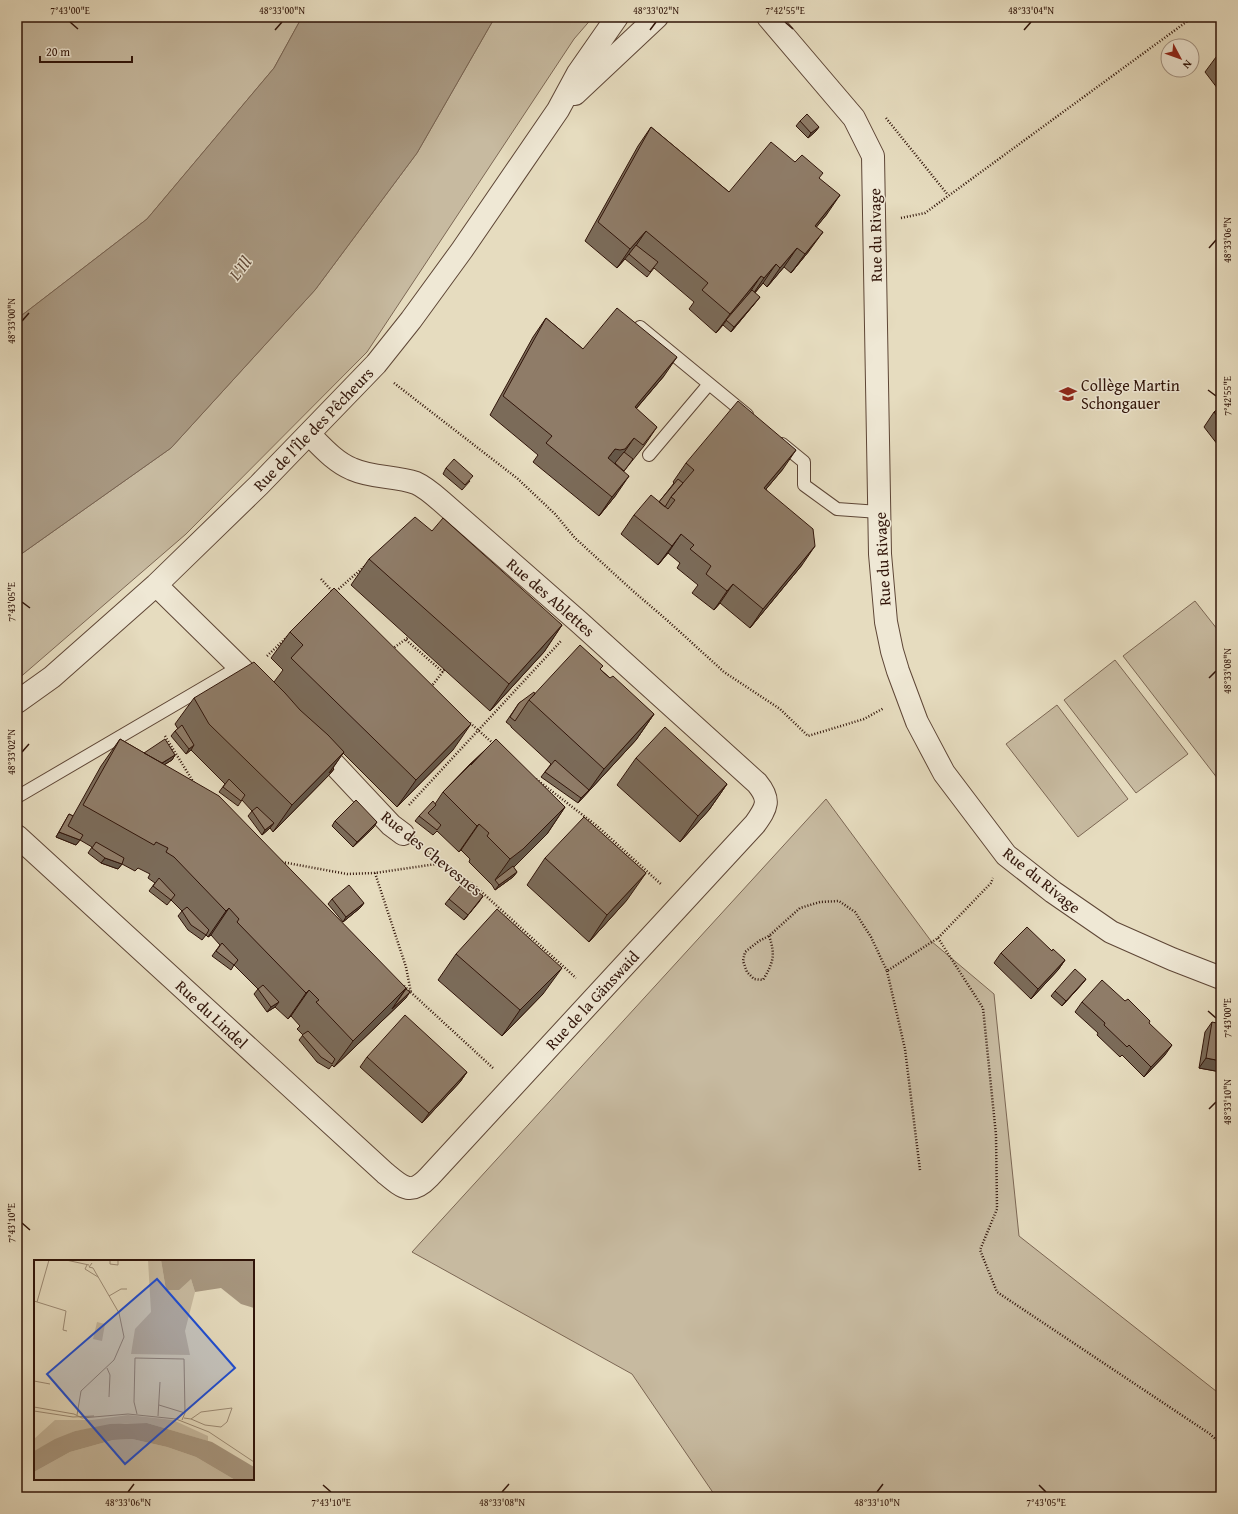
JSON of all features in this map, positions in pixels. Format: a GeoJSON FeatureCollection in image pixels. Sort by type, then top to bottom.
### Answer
{"type":"FeatureCollection","features":[{"type":"Feature","properties":{"kind":"street","name":"Rue de l'Île des Pêcheurs"},"geometry":{"type":"LineString","coordinates":[[17,702],[52,677],[156,585],[309,434],[376,364],[434,289],[558,110],[578,72],[618,17]]}},
{"type":"Feature","properties":{"kind":"street","name":"Rue de l'Île des Pêcheurs"},"geometry":{"type":"LineString","coordinates":[[558,110],[657,17]]}},
{"type":"Feature","properties":{"kind":"street","name":"Rue du Rivage"},"geometry":{"type":"LineString","coordinates":[[768,17],[854,118],[873,156],[880,554],[886,622],[898,671],[920,728],[944,773],[1006,854],[1053,892],[1111,932],[1172,959],[1221,978]]}},
{"type":"Feature","properties":{"kind":"street","name":"Rue des Ablettes"},"geometry":{"type":"LineString","coordinates":[[309,434],[339,462],[351,469],[364,474],[408,481],[429,491],[578,622],[757,784],[765,794],[766,802]]}},
{"type":"Feature","properties":{"kind":"street"},"geometry":{"type":"LineString","coordinates":[[156,585],[274,701]]}},
{"type":"Feature","properties":{"kind":"street","name":"Rue des Chevesnes"},"geometry":{"type":"LineString","coordinates":[[301,729],[397,830]]}},
{"type":"Feature","properties":{"kind":"street","name":"Rue de la Gänswaid"},"geometry":{"type":"LineString","coordinates":[[409,1188],[416,1188],[422,1184],[596,996],[755,824],[761,816],[766,802]]}},
{"type":"Feature","properties":{"kind":"street","name":"Rue du Lindel"},"geometry":{"type":"LineString","coordinates":[[17,836],[379,1168],[401,1186],[409,1188]]}},
{"type":"Feature","properties":{"kind":"lane"},"geometry":{"type":"LineString","coordinates":[[640,327],[757,423]]}},
{"type":"Feature","properties":{"kind":"lane"},"geometry":{"type":"LineString","coordinates":[[649,455],[710,384]]}},
{"type":"Feature","properties":{"kind":"lane"},"geometry":{"type":"LineString","coordinates":[[775,438],[804,462],[804,485],[837,509],[879,512]]}},
{"type":"Feature","properties":{"kind":"lane"},"geometry":{"type":"LineString","coordinates":[[17,797],[154,717],[243,670]]}},
{"type":"Feature","properties":{"kind":"path"},"geometry":{"type":"LineString","coordinates":[[875,218],[899,218],[925,213],[1193,17]]}},
{"type":"Feature","properties":{"kind":"path"},"geometry":{"type":"LineString","coordinates":[[376,364],[396,384],[523,484],[555,514],[575,538],[724,672],[780,709],[808,736],[864,719],[881,709],[910,703]]}},
{"type":"Feature","properties":{"kind":"path"},"geometry":{"type":"LineString","coordinates":[[328,598],[370,562]]}},
{"type":"Feature","properties":{"kind":"path"},"geometry":{"type":"LineString","coordinates":[[321,580],[339,598]]}},
{"type":"Feature","properties":{"kind":"path"},"geometry":{"type":"LineString","coordinates":[[397,830],[479,730],[578,622]]}},
{"type":"Feature","properties":{"kind":"path"},"geometry":{"type":"LineString","coordinates":[[243,670],[293,631]]}},
{"type":"Feature","properties":{"kind":"path"},"geometry":{"type":"LineString","coordinates":[[387,653],[409,637]]}},
{"type":"Feature","properties":{"kind":"path"},"geometry":{"type":"LineString","coordinates":[[406,640],[444,671],[428,692]]}},
{"type":"Feature","properties":{"kind":"path"},"geometry":{"type":"LineString","coordinates":[[154,717],[197,789]]}},
{"type":"Feature","properties":{"kind":"path"},"geometry":{"type":"LineString","coordinates":[[467,721],[497,746]]}},
{"type":"Feature","properties":{"kind":"path"},"geometry":{"type":"LineString","coordinates":[[531,775],[597,826],[682,902]]}},
{"type":"Feature","properties":{"kind":"path","name":"Rue des Chevesnes"},"geometry":{"type":"LineString","coordinates":[[397,830],[475,886],[596,996]]}},
{"type":"Feature","properties":{"kind":"path"},"geometry":{"type":"LineString","coordinates":[[887,971],[938,938],[991,883],[1006,854]]}},
{"type":"Feature","properties":{"kind":"path"},"geometry":{"type":"LineString","coordinates":[[282,867],[276,861],[347,874],[375,873],[444,863]]}},
{"type":"Feature","properties":{"kind":"path"},"geometry":{"type":"LineString","coordinates":[[375,873],[406,967],[411,993]]}},
{"type":"Feature","properties":{"kind":"path"},"geometry":{"type":"LineString","coordinates":[[769,936],[774,957],[763,980],[754,979],[747,972],[743,961],[745,952],[759,941],[769,936],[800,908],[820,902],[839,901],[855,912],[871,937],[887,971],[905,1049],[920,1170]]}},
{"type":"Feature","properties":{"kind":"path"},"geometry":{"type":"LineString","coordinates":[[938,938],[983,1008],[996,1135],[997,1209],[980,1250],[996,1292],[1210,1434],[1221,1444]]}},
{"type":"Feature","properties":{"kind":"path"},"geometry":{"type":"LineString","coordinates":[[399,982],[512,1086]]}},
{"type":"Feature","properties":{"kind":"shaded area"},"geometry":{"type":"Polygon","coordinates":[[[17,17],[302,17],[274,68],[147,219],[17,319],[17,17]]]}},
{"type":"Feature","properties":{"kind":"shaded area"},"geometry":{"type":"Polygon","coordinates":[[[495,17],[593,17],[574,39],[367,352],[186,534],[17,680],[17,557],[171,448],[315,290],[417,153],[495,17]]]}},
{"type":"Feature","properties":{"kind":"shaded area"},"geometry":{"type":"Polygon","coordinates":[[[1195,601],[1221,634],[1221,783],[1123,656],[1195,601]]]}},
{"type":"Feature","properties":{"kind":"shaded area"},"geometry":{"type":"Polygon","coordinates":[[[1115,660],[1188,754],[1136,793],[1064,700],[1115,660]]]}},
{"type":"Feature","properties":{"kind":"shaded area"},"geometry":{"type":"Polygon","coordinates":[[[1057,705],[1128,799],[1078,837],[1006,744],[1057,705]]]}},
{"type":"Feature","properties":{"kind":"shaded area"},"geometry":{"type":"Polygon","coordinates":[[[826,799],[931,941],[994,994],[1019,1236],[1221,1395],[1221,1497],[716,1497],[632,1374],[412,1252],[826,799]]]}},
{"type":"Feature","properties":{"kind":"water","name":"L'Ill"},"geometry":{"type":"Polygon","coordinates":[[[302,17],[495,17],[417,153],[315,290],[171,448],[17,557],[17,319],[147,219],[274,68],[302,17]]]}},
{"type":"Feature","properties":{"kind":"building"},"geometry":{"type":"Polygon","coordinates":[[[807,114],[819,127],[811,133],[800,121],[807,114]]]}},
{"type":"Feature","properties":{"kind":"building"},"geometry":{"type":"Polygon","coordinates":[[[651,127],[729,192],[771,142],[795,162],[802,155],[823,173],[819,178],[840,195],[815,226],[823,232],[805,254],[797,248],[780,268],[776,264],[764,278],[761,276],[730,314],[702,290],[708,283],[646,231],[630,249],[598,222],[651,127]]]}},
{"type":"Feature","properties":{"kind":"building"},"geometry":{"type":"Polygon","coordinates":[[[636,245],[658,262],[650,272],[629,254],[636,245]]]}},
{"type":"Feature","properties":{"kind":"building"},"geometry":{"type":"Polygon","coordinates":[[[752,290],[760,297],[734,327],[726,320],[752,290]]]}},
{"type":"Feature","properties":{"kind":"building"},"geometry":{"type":"Polygon","coordinates":[[[617,308],[677,357],[635,407],[657,427],[643,445],[634,438],[625,449],[615,449],[608,458],[629,476],[612,497],[546,443],[552,436],[503,396],[546,318],[583,349],[617,308]]]}},
{"type":"Feature","properties":{"kind":"building"},"geometry":{"type":"Polygon","coordinates":[[[738,401],[796,450],[764,488],[813,529],[815,546],[763,609],[733,584],[727,591],[706,574],[711,566],[690,549],[694,545],[681,534],[672,546],[634,515],[651,495],[668,509],[675,500],[671,497],[694,470],[686,463],[738,401]]]}},
{"type":"Feature","properties":{"kind":"building"},"geometry":{"type":"Polygon","coordinates":[[[1221,407],[1221,421],[1214,412],[1221,407]]]}},
{"type":"Feature","properties":{"kind":"building"},"geometry":{"type":"Polygon","coordinates":[[[624,452],[633,459],[624,471],[615,463],[624,452]]]}},
{"type":"Feature","properties":{"kind":"building"},"geometry":{"type":"Polygon","coordinates":[[[454,459],[473,476],[465,485],[446,468],[454,459]]]}},
{"type":"Feature","properties":{"kind":"building"},"geometry":{"type":"Polygon","coordinates":[[[678,479],[683,483],[665,507],[659,502],[678,479]]]}},
{"type":"Feature","properties":{"kind":"building"},"geometry":{"type":"Polygon","coordinates":[[[415,517],[432,531],[443,518],[562,625],[509,684],[369,559],[415,517]]]}},
{"type":"Feature","properties":{"kind":"building"},"geometry":{"type":"Polygon","coordinates":[[[334,588],[471,724],[416,780],[291,658],[303,645],[290,632],[334,588]]]}},
{"type":"Feature","properties":{"kind":"building"},"geometry":{"type":"Polygon","coordinates":[[[580,645],[603,666],[600,669],[604,673],[610,678],[613,676],[654,714],[604,769],[529,700],[580,645]]]}},
{"type":"Feature","properties":{"kind":"building"},"geometry":{"type":"Polygon","coordinates":[[[254,662],[300,710],[328,735],[344,752],[292,805],[209,724],[194,698],[254,662]]]}},
{"type":"Feature","properties":{"kind":"building"},"geometry":{"type":"Polygon","coordinates":[[[534,692],[535,694],[529,700],[515,721],[510,717],[519,703],[534,692]]]}},
{"type":"Feature","properties":{"kind":"building"},"geometry":{"type":"Polygon","coordinates":[[[182,725],[194,745],[189,749],[175,731],[182,725]]]}},
{"type":"Feature","properties":{"kind":"building"},"geometry":{"type":"Polygon","coordinates":[[[665,727],[727,784],[698,816],[636,758],[665,727]]]}},
{"type":"Feature","properties":{"kind":"building"},"geometry":{"type":"Polygon","coordinates":[[[120,739],[219,796],[406,988],[353,1041],[316,1002],[319,1000],[309,990],[306,993],[237,922],[239,919],[229,908],[226,911],[174,857],[166,852],[168,848],[156,842],[154,845],[83,805],[120,739]]]}},
{"type":"Feature","properties":{"kind":"building"},"geometry":{"type":"Polygon","coordinates":[[[165,739],[175,755],[162,763],[144,753],[165,739]]]}},
{"type":"Feature","properties":{"kind":"building"},"geometry":{"type":"Polygon","coordinates":[[[496,739],[565,807],[523,849],[510,859],[487,836],[489,833],[479,824],[477,826],[443,792],[496,739]]]}},
{"type":"Feature","properties":{"kind":"building"},"geometry":{"type":"Polygon","coordinates":[[[485,750],[471,765],[470,764],[485,750]]]}},
{"type":"Feature","properties":{"kind":"building"},"geometry":{"type":"Polygon","coordinates":[[[555,760],[589,790],[581,798],[545,772],[555,760]]]}},
{"type":"Feature","properties":{"kind":"building"},"geometry":{"type":"Polygon","coordinates":[[[229,779],[245,795],[241,801],[223,787],[229,779]]]}},
{"type":"Feature","properties":{"kind":"building"},"geometry":{"type":"Polygon","coordinates":[[[356,800],[377,822],[357,842],[335,821],[356,800]]]}},
{"type":"Feature","properties":{"kind":"building"},"geometry":{"type":"Polygon","coordinates":[[[433,801],[436,805],[428,813],[441,825],[437,830],[419,816],[433,801]]]}},
{"type":"Feature","properties":{"kind":"building"},"geometry":{"type":"Polygon","coordinates":[[[257,807],[274,823],[265,830],[252,811],[257,807]]]}},
{"type":"Feature","properties":{"kind":"building"},"geometry":{"type":"Polygon","coordinates":[[[69,814],[73,816],[68,826],[83,835],[80,840],[59,832],[69,814]]]}},
{"type":"Feature","properties":{"kind":"building"},"geometry":{"type":"Polygon","coordinates":[[[584,817],[646,873],[607,915],[545,858],[584,817]]]}},
{"type":"Feature","properties":{"kind":"building"},"geometry":{"type":"Polygon","coordinates":[[[96,842],[124,858],[122,864],[105,858],[92,848],[96,842]]]}},
{"type":"Feature","properties":{"kind":"building"},"geometry":{"type":"Polygon","coordinates":[[[513,866],[517,872],[499,885],[495,880],[513,866]]]}},
{"type":"Feature","properties":{"kind":"building"},"geometry":{"type":"Polygon","coordinates":[[[159,878],[175,895],[171,900],[153,886],[159,878]]]}},
{"type":"Feature","properties":{"kind":"building"},"geometry":{"type":"Polygon","coordinates":[[[464,881],[483,896],[468,915],[449,899],[464,881]]]}},
{"type":"Feature","properties":{"kind":"building"},"geometry":{"type":"Polygon","coordinates":[[[349,885],[364,903],[346,917],[332,899],[349,885]]]}},
{"type":"Feature","properties":{"kind":"building"},"geometry":{"type":"Polygon","coordinates":[[[187,907],[209,930],[206,935],[191,925],[182,911],[187,907]]]}},
{"type":"Feature","properties":{"kind":"building"},"geometry":{"type":"Polygon","coordinates":[[[497,909],[562,968],[520,1010],[456,954],[497,909]]]}},
{"type":"Feature","properties":{"kind":"building"},"geometry":{"type":"Polygon","coordinates":[[[1027,927],[1052,951],[1053,949],[1065,960],[1038,989],[1001,953],[1027,927]]]}},
{"type":"Feature","properties":{"kind":"building"},"geometry":{"type":"Polygon","coordinates":[[[222,943],[238,960],[234,965],[216,951],[222,943]]]}},
{"type":"Feature","properties":{"kind":"building"},"geometry":{"type":"Polygon","coordinates":[[[1075,969],[1086,979],[1066,1001],[1055,991],[1075,969]]]}},
{"type":"Feature","properties":{"kind":"building"},"geometry":{"type":"Polygon","coordinates":[[[1102,980],[1125,1001],[1128,999],[1150,1021],[1149,1023],[1172,1045],[1151,1067],[1129,1045],[1127,1047],[1104,1025],[1105,1023],[1082,1002],[1102,980]]]}},
{"type":"Feature","properties":{"kind":"building"},"geometry":{"type":"Polygon","coordinates":[[[263,985],[279,1002],[271,1007],[258,989],[263,985]]]}},
{"type":"Feature","properties":{"kind":"building"},"geometry":{"type":"Polygon","coordinates":[[[406,989],[410,992],[392,1009],[406,989]]]}},
{"type":"Feature","properties":{"kind":"building"},"geometry":{"type":"Polygon","coordinates":[[[405,1015],[467,1072],[429,1113],[367,1057],[405,1015]]]}},
{"type":"Feature","properties":{"kind":"building"},"geometry":{"type":"Polygon","coordinates":[[[1212,1022],[1221,1024],[1221,1061],[1206,1058],[1212,1022]]]}},
{"type":"Feature","properties":{"kind":"building"},"geometry":{"type":"Polygon","coordinates":[[[308,1031],[335,1059],[332,1064],[321,1057],[302,1035],[308,1031]]]}},
{"type":"Feature","properties":{"kind":"place","name":"Collège Martin Schongauer"},"geometry":{"type":"Point","coordinates":[1068,394]}}]}
